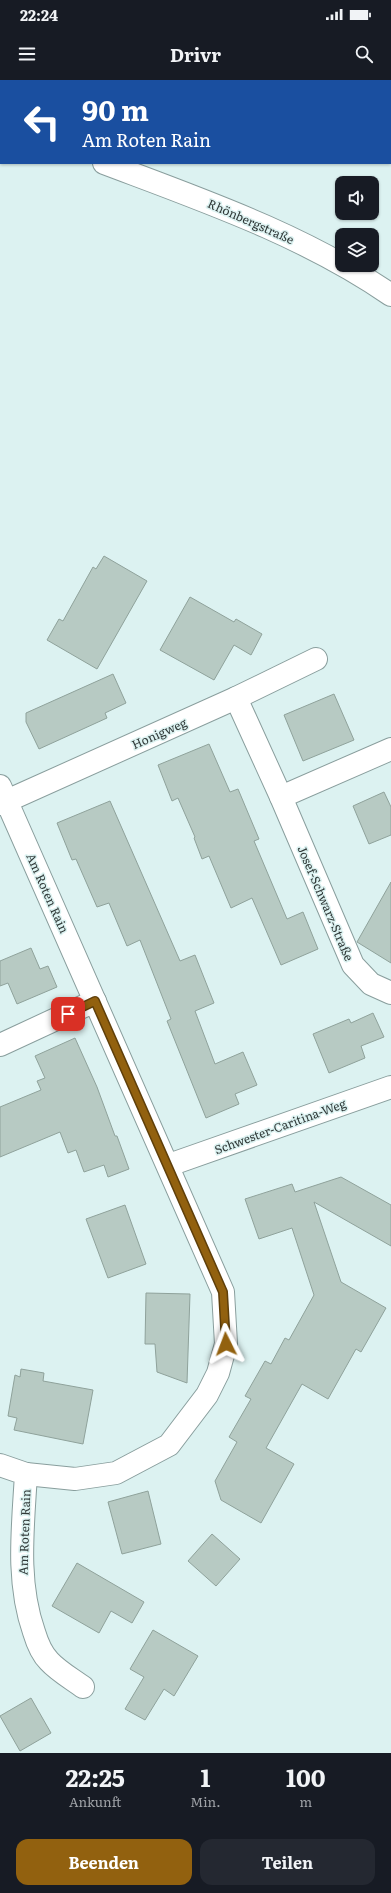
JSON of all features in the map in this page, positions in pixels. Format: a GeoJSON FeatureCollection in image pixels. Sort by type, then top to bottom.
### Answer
{"type":"FeatureCollection","features":[{"type":"Feature","properties":{"kind":"street","name":"Rhönbergstraße"},"geometry":{"type":"LineString","coordinates":[[107,164],[261,224],[333,260],[391,295]]}},
{"type":"Feature","properties":{"kind":"street","name":"Honigweg"},"geometry":{"type":"LineString","coordinates":[[2,797],[236,698],[316,659]]}},
{"type":"Feature","properties":{"kind":"street","name":"Josef-Schwarz-Straße"},"geometry":{"type":"LineString","coordinates":[[236,698],[281,797],[353,965],[371,984],[391,993]]}},
{"type":"Feature","properties":{"kind":"street"},"geometry":{"type":"LineString","coordinates":[[281,797],[391,749]]}},
{"type":"Feature","properties":{"kind":"street","name":"Am Roten Rain"},"geometry":{"type":"LineString","coordinates":[[0,1465],[26,1474],[75,1480],[116,1473],[169,1445],[207,1395],[218,1373],[226,1344],[223,1292],[169,1165],[2,797]]}},
{"type":"Feature","properties":{"kind":"street"},"geometry":{"type":"LineString","coordinates":[[0,1045],[95,1001]]}},
{"type":"Feature","properties":{"kind":"street","name":"Schwester-Caritina-Weg"},"geometry":{"type":"LineString","coordinates":[[169,1165],[391,1087]]}},
{"type":"Feature","properties":{"kind":"street","name":"Am Roten Rain"},"geometry":{"type":"LineString","coordinates":[[26,1474],[21,1550],[26,1611],[38,1645],[49,1661],[83,1687]]}},
{"type":"Feature","properties":{"kind":"building"},"geometry":{"type":"Polygon","coordinates":[[[104,556],[147,581],[97,669],[47,640],[59,619],[63,621],[93,567],[96,569],[104,556]]]}},
{"type":"Feature","properties":{"kind":"building"},"geometry":{"type":"Polygon","coordinates":[[[190,597],[234,622],[236,619],[262,634],[251,655],[234,645],[214,680],[160,650],[190,597]]]}},
{"type":"Feature","properties":{"kind":"building"},"geometry":{"type":"Polygon","coordinates":[[[113,674],[126,703],[105,713],[107,718],[39,749],[26,722],[26,713],[113,674]]]}},
{"type":"Feature","properties":{"kind":"building"},"geometry":{"type":"Polygon","coordinates":[[[334,694],[354,740],[303,761],[284,715],[334,694]]]}},
{"type":"Feature","properties":{"kind":"building"},"geometry":{"type":"Polygon","coordinates":[[[209,744],[230,792],[238,789],[259,839],[254,841],[287,919],[303,912],[318,949],[281,965],[252,898],[231,908],[209,856],[202,859],[194,838],[195,837],[178,798],[172,801],[158,765],[209,744]]]}},
{"type":"Feature","properties":{"kind":"building"},"geometry":{"type":"Polygon","coordinates":[[[384,792],[391,807],[391,835],[369,844],[353,806],[384,792]]]}},
{"type":"Feature","properties":{"kind":"building"},"geometry":{"type":"Polygon","coordinates":[[[110,801],[180,961],[195,955],[214,1003],[195,1011],[215,1064],[243,1052],[257,1085],[235,1094],[239,1104],[206,1118],[167,1021],[171,1019],[140,940],[127,946],[109,903],[97,907],[76,859],[72,860],[57,823],[110,801]]]}},
{"type":"Feature","properties":{"kind":"building"},"geometry":{"type":"Polygon","coordinates":[[[391,882],[391,963],[357,942],[391,882]]]}},
{"type":"Feature","properties":{"kind":"building"},"geometry":{"type":"Polygon","coordinates":[[[31,948],[40,969],[48,966],[57,987],[17,1004],[8,983],[0,986],[0,961],[31,948]]]}},
{"type":"Feature","properties":{"kind":"building"},"geometry":{"type":"Polygon","coordinates":[[[373,1013],[384,1037],[361,1046],[365,1058],[329,1073],[313,1034],[349,1019],[351,1023],[373,1013]]]}},
{"type":"Feature","properties":{"kind":"building"},"geometry":{"type":"Polygon","coordinates":[[[75,1038],[97,1087],[129,1169],[108,1177],[104,1165],[84,1172],[76,1150],[68,1153],[60,1132],[0,1157],[0,1107],[41,1090],[37,1081],[45,1078],[35,1056],[75,1038]]]}},
{"type":"Feature","properties":{"kind":"building"},"geometry":{"type":"Polygon","coordinates":[[[341,1177],[391,1205],[391,1246],[314,1202],[341,1282],[386,1308],[361,1352],[356,1349],[328,1399],[302,1384],[266,1448],[294,1464],[261,1523],[221,1500],[215,1481],[237,1442],[229,1437],[251,1399],[245,1396],[265,1361],[271,1364],[285,1338],[289,1340],[314,1295],[292,1228],[259,1239],[245,1199],[292,1184],[295,1192],[341,1177]]]}},
{"type":"Feature","properties":{"kind":"building"},"geometry":{"type":"Polygon","coordinates":[[[125,1205],[146,1264],[108,1278],[86,1219],[125,1205]]]}},
{"type":"Feature","properties":{"kind":"building"},"geometry":{"type":"Polygon","coordinates":[[[146,1293],[190,1294],[187,1383],[157,1372],[155,1344],[145,1344],[146,1293]]]}},
{"type":"Feature","properties":{"kind":"building"},"geometry":{"type":"Polygon","coordinates":[[[21,1369],[44,1373],[43,1381],[93,1390],[83,1444],[14,1430],[17,1418],[8,1416],[15,1375],[20,1377],[21,1369]]]}},
{"type":"Feature","properties":{"kind":"building"},"geometry":{"type":"Polygon","coordinates":[[[148,1491],[161,1544],[122,1554],[108,1502],[148,1491]]]}},
{"type":"Feature","properties":{"kind":"building"},"geometry":{"type":"Polygon","coordinates":[[[212,1534],[240,1559],[216,1586],[188,1561],[212,1534]]]}},
{"type":"Feature","properties":{"kind":"building"},"geometry":{"type":"Polygon","coordinates":[[[77,1563],[144,1602],[132,1623],[111,1611],[99,1633],[52,1606],[77,1563]]]}},
{"type":"Feature","properties":{"kind":"building"},"geometry":{"type":"Polygon","coordinates":[[[153,1630],[198,1656],[174,1696],[164,1689],[145,1720],[125,1709],[144,1677],[130,1669],[153,1630]]]}},
{"type":"Feature","properties":{"kind":"building"},"geometry":{"type":"Polygon","coordinates":[[[31,1698],[51,1733],[20,1751],[0,1716],[31,1698]]]}},
{"type":"Feature","properties":{"kind":"route"},"geometry":{"type":"LineString","coordinates":[[68,1014],[95,1001],[169,1165],[223,1292],[226,1344]]}}]}
